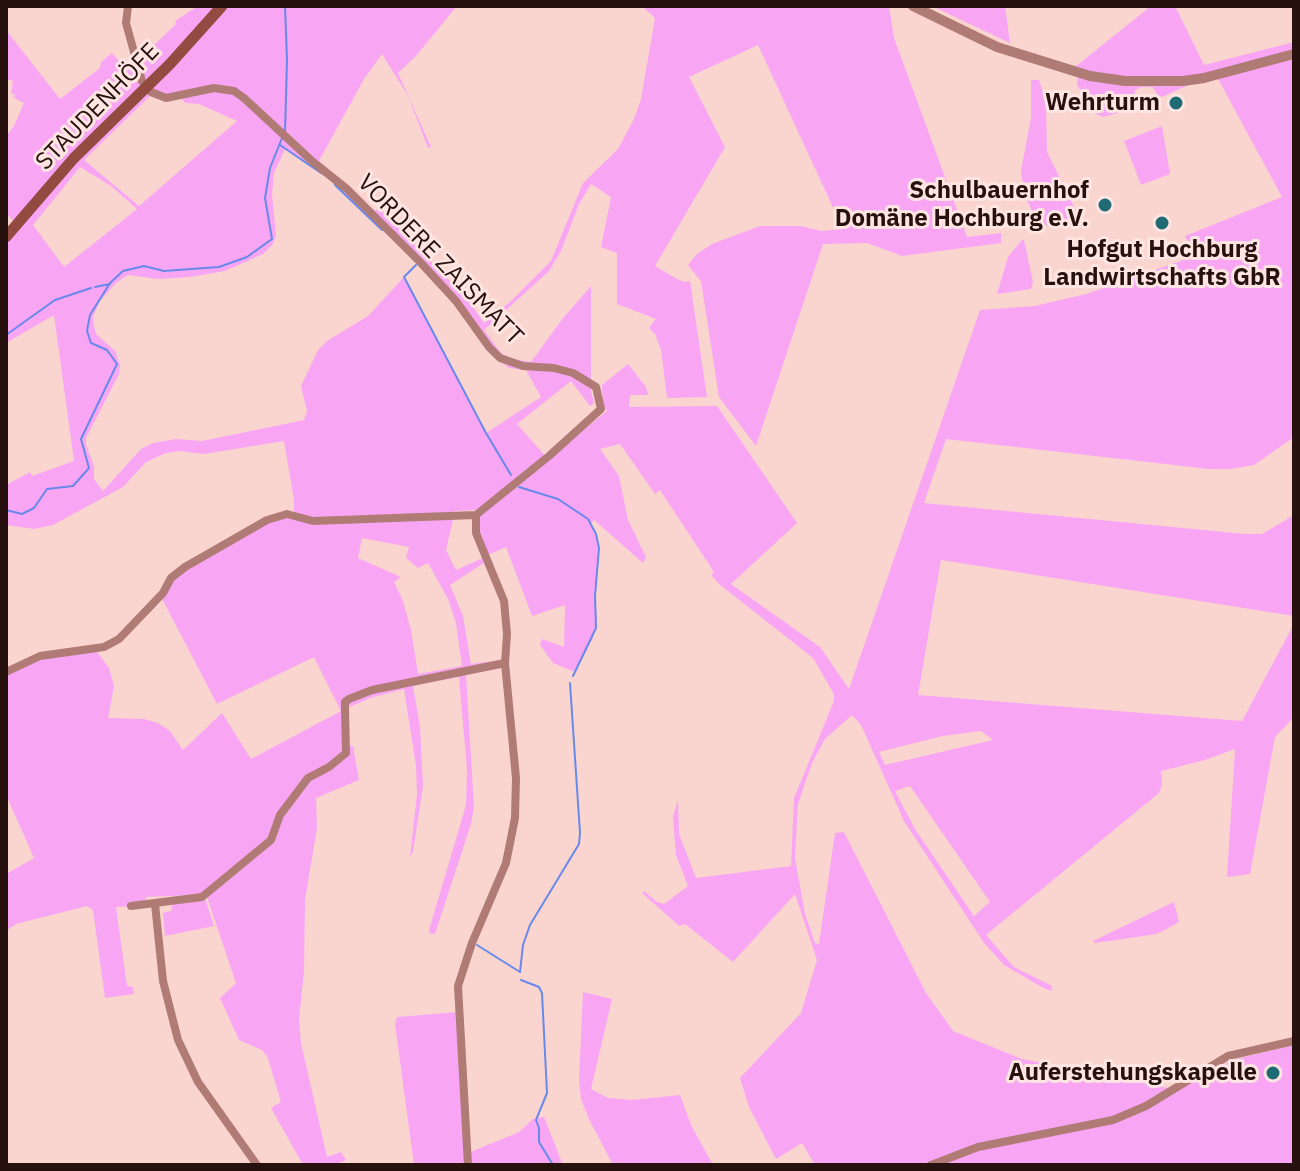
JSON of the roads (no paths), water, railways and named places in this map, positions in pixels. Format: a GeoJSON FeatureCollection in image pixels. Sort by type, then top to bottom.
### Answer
{"type":"FeatureCollection","features":[{"type":"Feature","properties":{"kind":"main road","name":"STAUDENHÖFE"},"geometry":{"type":"LineString","coordinates":[[6,237],[74,158],[147,87],[222,6]]}},
{"type":"Feature","properties":{"kind":"street"},"geometry":{"type":"LineString","coordinates":[[128,6],[126,23],[142,81],[147,87]]}},
{"type":"Feature","properties":{"kind":"street"},"geometry":{"type":"LineString","coordinates":[[913,6],[997,47],[1090,76],[1125,81],[1204,78],[1294,54]]}},
{"type":"Feature","properties":{"kind":"street","name":"VORDERE ZAISMATT"},"geometry":{"type":"LineString","coordinates":[[147,87],[156,95],[166,98],[214,88],[234,91],[347,189],[421,263],[456,301],[500,358],[523,366],[573,373],[596,387],[601,409],[476,515]]}},
{"type":"Feature","properties":{"kind":"street"},"geometry":{"type":"LineString","coordinates":[[6,672],[40,656],[95,649],[119,639],[163,593],[171,578],[185,567],[277,517],[287,514],[313,521],[476,515],[476,533],[504,601],[507,628],[505,663],[516,778],[515,818],[506,863],[472,943],[458,986],[468,1165]]}},
{"type":"Feature","properties":{"kind":"street"},"geometry":{"type":"LineString","coordinates":[[131,906],[202,897],[271,840],[280,815],[308,778],[346,753],[345,702],[349,699],[372,690],[505,663]]}},
{"type":"Feature","properties":{"kind":"street"},"geometry":{"type":"LineString","coordinates":[[155,904],[163,981],[178,1040],[198,1082],[257,1165]]}},
{"type":"Feature","properties":{"kind":"street"},"geometry":{"type":"LineString","coordinates":[[931,1165],[996,1143],[1113,1120],[1146,1106],[1228,1056],[1294,1041]]}},
{"type":"Feature","properties":{"kind":"waterway"},"geometry":{"type":"LineString","coordinates":[[285,6],[285,132]]}},
{"type":"Feature","properties":{"kind":"waterway"},"geometry":{"type":"LineString","coordinates":[[6,510],[22,514],[34,508],[47,489],[73,486],[89,468],[81,439],[117,364],[107,350],[91,343],[87,331],[90,315],[110,283],[123,271],[144,266],[164,271],[219,267],[247,257],[272,239],[265,198],[270,168],[282,138]]}},
{"type":"Feature","properties":{"kind":"waterway"},"geometry":{"type":"LineString","coordinates":[[280,145],[321,173]]}},
{"type":"Feature","properties":{"kind":"waterway"},"geometry":{"type":"LineString","coordinates":[[335,185],[382,230]]}},
{"type":"Feature","properties":{"kind":"waterway"},"geometry":{"type":"LineString","coordinates":[[416,265],[404,277],[511,475]]}},
{"type":"Feature","properties":{"kind":"waterway"},"geometry":{"type":"LineString","coordinates":[[95,287],[110,284]]}},
{"type":"Feature","properties":{"kind":"waterway"},"geometry":{"type":"LineString","coordinates":[[6,335],[55,300],[91,288]]}},
{"type":"Feature","properties":{"kind":"waterway"},"geometry":{"type":"LineString","coordinates":[[519,487],[558,499],[588,519],[596,534],[599,548],[596,628],[573,676]]}},
{"type":"Feature","properties":{"kind":"waterway"},"geometry":{"type":"LineString","coordinates":[[477,945],[520,972],[523,945],[530,925],[579,844],[570,683]]}},
{"type":"Feature","properties":{"kind":"waterway"},"geometry":{"type":"LineString","coordinates":[[521,980],[539,987],[542,993],[547,1093],[536,1120],[539,1142],[553,1165]]}},
{"type":"Feature","properties":{"kind":"place","name":"Wehrturm"},"geometry":{"type":"Point","coordinates":[1176,103]}},
{"type":"Feature","properties":{"kind":"place","name":"Schulbauernhof Domäne Hochburg e.V."},"geometry":{"type":"Point","coordinates":[1105,205]}},
{"type":"Feature","properties":{"kind":"place","name":"Hofgut Hochburg Landwirtschafts GbR"},"geometry":{"type":"Point","coordinates":[1162,223]}},
{"type":"Feature","properties":{"kind":"place","name":"Auferstehungskapelle"},"geometry":{"type":"Point","coordinates":[1273,1073]}}]}
